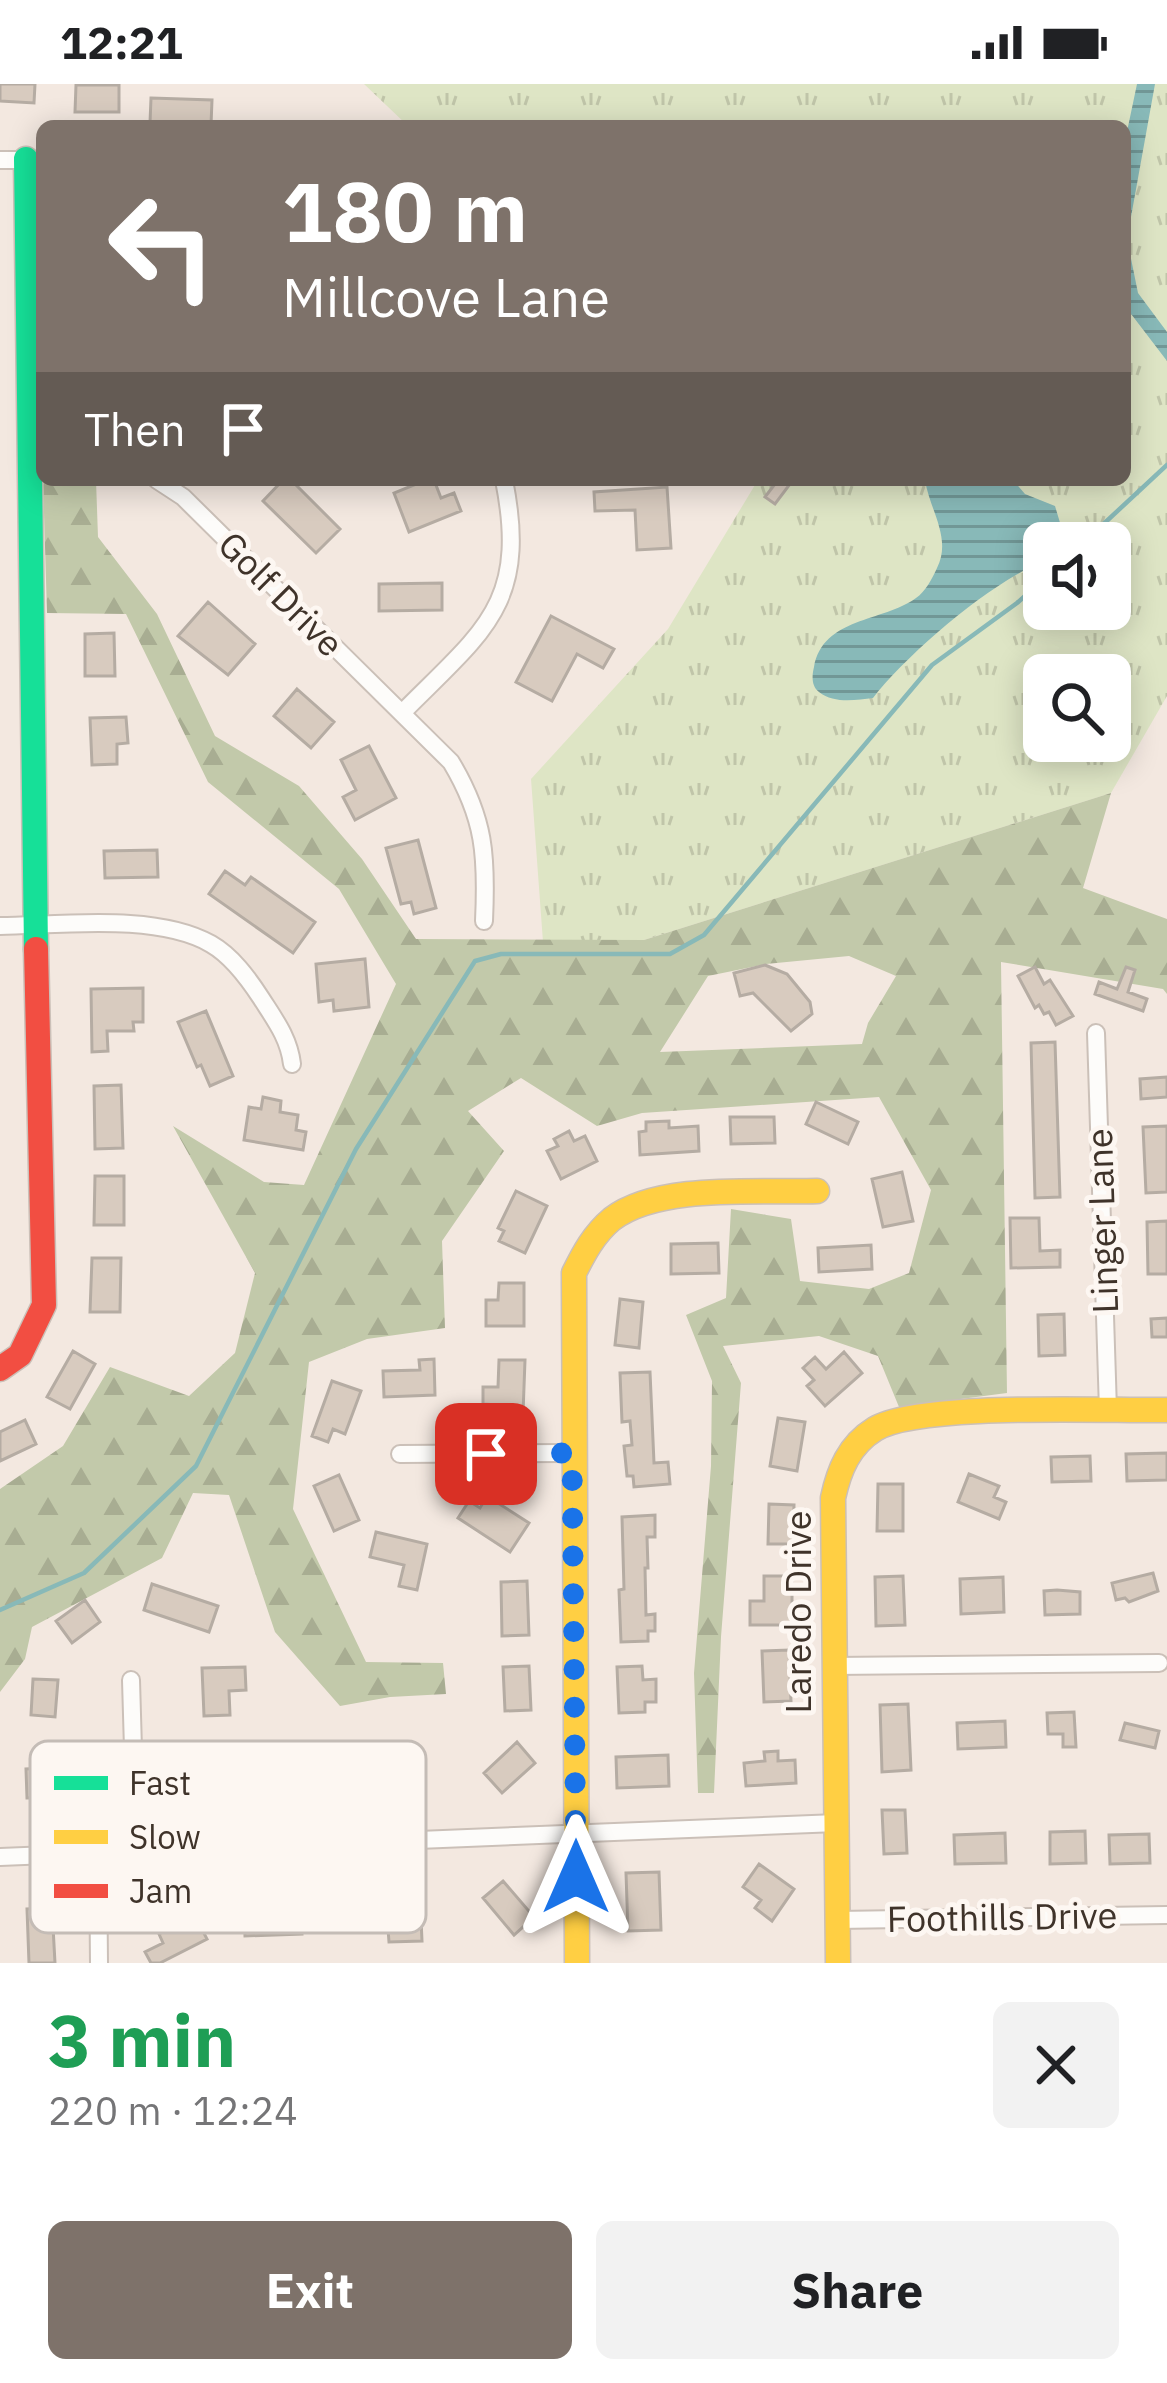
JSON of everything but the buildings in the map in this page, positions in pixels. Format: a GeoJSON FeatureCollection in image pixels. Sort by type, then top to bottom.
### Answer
{"type":"FeatureCollection","features":[{"type":"Feature","properties":{"kind":"street"},"geometry":{"type":"LineString","coordinates":[[0,1369],[20,1355],[44,1305],[35,926],[35,453],[23,160]]}},
{"type":"Feature","properties":{"kind":"street","name":"Golf Drive"},"geometry":{"type":"LineString","coordinates":[[167,486],[452,762],[479,817],[487,857],[484,921]]}},
{"type":"Feature","properties":{"kind":"street"},"geometry":{"type":"LineString","coordinates":[[402,712],[470,645],[501,601],[514,546],[505,486]]}},
{"type":"Feature","properties":{"kind":"street"},"geometry":{"type":"LineString","coordinates":[[0,926],[154,926],[207,941],[253,985],[290,1043],[292,1064]]}},
{"type":"Feature","properties":{"kind":"street","name":"Linger Lane"},"geometry":{"type":"LineString","coordinates":[[1096,1033],[1108,1410]]}},
{"type":"Feature","properties":{"kind":"street"},"geometry":{"type":"LineString","coordinates":[[577,1963],[574,1273],[593,1237],[609,1220],[647,1199],[817,1191]]}},
{"type":"Feature","properties":{"kind":"street","name":"Laredo Drive"},"geometry":{"type":"LineString","coordinates":[[838,1963],[833,1666],[837,1473],[858,1440],[892,1418],[1167,1410]]}},
{"type":"Feature","properties":{"kind":"street"},"geometry":{"type":"LineString","coordinates":[[400,1454],[572,1453]]}},
{"type":"Feature","properties":{"kind":"street"},"geometry":{"type":"LineString","coordinates":[[833,1666],[1159,1663]]}},
{"type":"Feature","properties":{"kind":"street"},"geometry":{"type":"LineString","coordinates":[[131,1680],[133,1741]]}},
{"type":"Feature","properties":{"kind":"street"},"geometry":{"type":"LineString","coordinates":[[426,1840],[837,1823]]}},
{"type":"Feature","properties":{"kind":"street"},"geometry":{"type":"LineString","coordinates":[[0,1857],[30,1856]]}},
{"type":"Feature","properties":{"kind":"street","name":"Foothills Drive"},"geometry":{"type":"LineString","coordinates":[[837,1920],[1167,1915]]}},
{"type":"Feature","properties":{"kind":"street"},"geometry":{"type":"LineString","coordinates":[[99,1933],[99,1963]]}},
{"type":"Feature","properties":{"kind":"green space"},"geometry":{"type":"Polygon","coordinates":[[[364,84],[1167,84],[1167,696],[1131,758],[1131,654],[1023,654],[1023,762],[1129,762],[1111,793],[644,940],[543,942],[531,779],[668,629],[754,486],[1131,486],[1131,120],[402,120],[364,84]]]}},
{"type":"Feature","properties":{"kind":"green space"},"geometry":{"type":"Polygon","coordinates":[[[43,486],[96,486],[98,537],[157,614],[215,736],[299,786],[362,859],[416,939],[644,940],[1111,793],[1083,888],[1167,919],[1167,994],[1163,989],[1001,962],[1007,1393],[899,1407],[878,1356],[819,1336],[723,1346],[741,1383],[714,1793],[698,1793],[694,1673],[711,1466],[712,1381],[686,1315],[726,1298],[731,1209],[791,1219],[800,1281],[869,1289],[909,1273],[931,1190],[879,1097],[642,1113],[597,1126],[521,1078],[468,1111],[504,1151],[442,1241],[445,1328],[367,1339],[309,1362],[293,1509],[366,1662],[443,1663],[446,1694],[340,1706],[275,1632],[229,1495],[193,1493],[162,1558],[32,1627],[25,1659],[0,1692],[0,1489],[63,1446],[110,1367],[189,1396],[235,1353],[255,1273],[173,1126],[264,1182],[304,1185],[396,984],[339,889],[208,782],[126,614],[47,613],[43,486]],[[849,956],[766,964],[708,976],[660,1052],[862,1044],[868,1023],[896,976],[849,956]]]}},
{"type":"Feature","properties":{"kind":"water"},"geometry":{"type":"Polygon","coordinates":[[[1137,84],[1155,84],[1131,217],[1131,120],[1137,84]]]}},
{"type":"Feature","properties":{"kind":"water"},"geometry":{"type":"Polygon","coordinates":[[[1131,259],[1138,293],[1167,332],[1167,361],[1131,314],[1131,259]]]}},
{"type":"Feature","properties":{"kind":"water"},"geometry":{"type":"Polygon","coordinates":[[[927,486],[1018,486],[1025,494],[1055,506],[1060,522],[1023,522],[1023,571],[952,620],[873,698],[845,700],[819,692],[813,673],[829,638],[916,598],[937,568],[942,546],[927,486]]]}},
{"type":"Feature","properties":{"kind":"waterway"},"geometry":{"type":"LineString","coordinates":[[1106,522],[1167,465]]}},
{"type":"Feature","properties":{"kind":"waterway"},"geometry":{"type":"LineString","coordinates":[[0,1610],[84,1573],[196,1466],[356,1149],[475,961],[501,954],[670,954],[704,935],[932,665],[1023,598]]}},
{"type":"Feature","properties":{"kind":"traffic: fast"},"geometry":{"type":"LineString","coordinates":[[26,159],[36,949]]}},
{"type":"Feature","properties":{"kind":"traffic: slow"},"geometry":{"type":"LineString","coordinates":[[577,1963],[574,1273],[600,1231],[632,1208],[710,1192],[817,1191]]}},
{"type":"Feature","properties":{"kind":"traffic: slow"},"geometry":{"type":"LineString","coordinates":[[838,1963],[833,1498],[846,1459],[875,1429],[898,1420],[971,1411],[1167,1410]]}},
{"type":"Feature","properties":{"kind":"traffic: jam"},"geometry":{"type":"LineString","coordinates":[[0,1369],[20,1355],[44,1305],[36,949]]}},
{"type":"Feature","properties":{"kind":"route"},"geometry":{"type":"LineString","coordinates":[[486,1454],[572,1453],[576,1877]]}}]}
